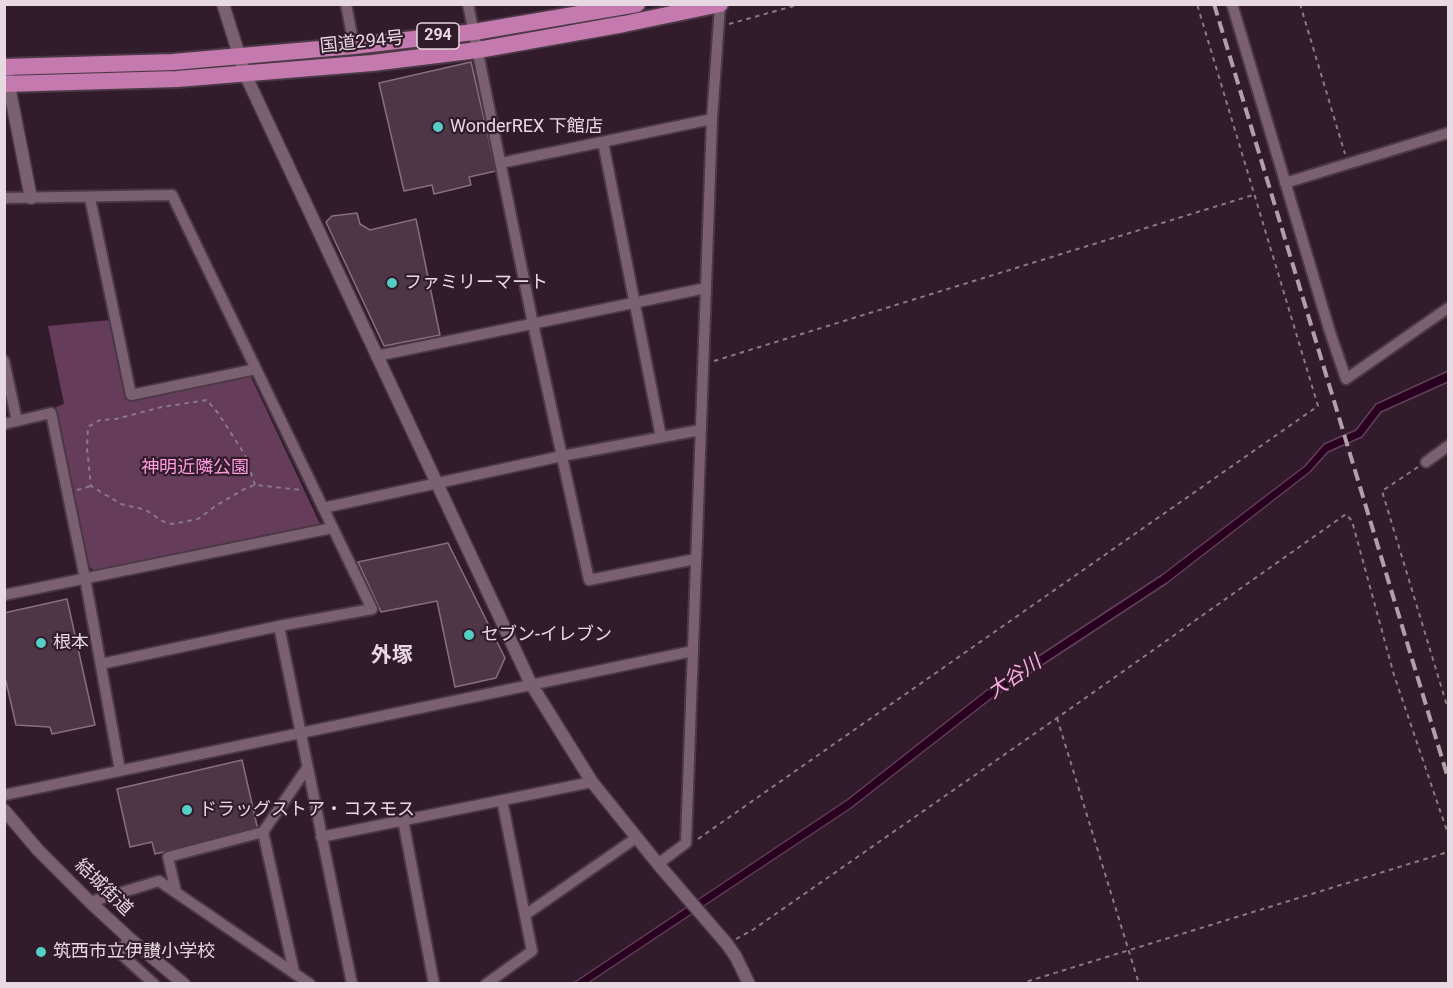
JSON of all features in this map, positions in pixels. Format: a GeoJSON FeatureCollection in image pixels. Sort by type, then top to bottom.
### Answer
{"type":"FeatureCollection","features":[{"type":"Feature","properties":{"kind":"highway","name":"国道294号"},"geometry":{"type":"LineString","coordinates":[[5,66],[99,66],[239,57],[354,46],[474,32],[637,4]]}},
{"type":"Feature","properties":{"kind":"highway","name":"国道294号"},"geometry":{"type":"LineString","coordinates":[[6,84],[112,82],[372,63],[477,50],[720,5]]}},
{"type":"Feature","properties":{"kind":"street"},"geometry":{"type":"LineString","coordinates":[[223,4],[245,74],[531,684],[592,782],[636,838],[725,942],[736,957],[748,984]]}},
{"type":"Feature","properties":{"kind":"street"},"geometry":{"type":"LineString","coordinates":[[346,4],[354,46]]}},
{"type":"Feature","properties":{"kind":"street"},"geometry":{"type":"LineString","coordinates":[[468,4],[533,324],[589,580],[696,560]]}},
{"type":"Feature","properties":{"kind":"street"},"geometry":{"type":"LineString","coordinates":[[1232,4],[1346,379],[1449,308]]}},
{"type":"Feature","properties":{"kind":"street"},"geometry":{"type":"LineString","coordinates":[[658,864],[686,843],[712,119],[720,5]]}},
{"type":"Feature","properties":{"kind":"street"},"geometry":{"type":"LineString","coordinates":[[5,66],[6,84],[31,198]]}},
{"type":"Feature","properties":{"kind":"street"},"geometry":{"type":"LineString","coordinates":[[501,163],[712,119]]}},
{"type":"Feature","properties":{"kind":"street"},"geometry":{"type":"LineString","coordinates":[[1285,183],[1449,133]]}},
{"type":"Feature","properties":{"kind":"street"},"geometry":{"type":"LineString","coordinates":[[603,142],[661,437]]}},
{"type":"Feature","properties":{"kind":"street"},"geometry":{"type":"LineString","coordinates":[[4,198],[172,195],[372,609],[279,626],[101,664]]}},
{"type":"Feature","properties":{"kind":"street"},"geometry":{"type":"LineString","coordinates":[[90,198],[131,394],[255,369]]}},
{"type":"Feature","properties":{"kind":"street"},"geometry":{"type":"LineString","coordinates":[[376,356],[706,288]]}},
{"type":"Feature","properties":{"kind":"street"},"geometry":{"type":"LineString","coordinates":[[4,361],[17,421]]}},
{"type":"Feature","properties":{"kind":"street"},"geometry":{"type":"LineString","coordinates":[[4,424],[51,413],[85,578],[120,771]]}},
{"type":"Feature","properties":{"kind":"street"},"geometry":{"type":"LineString","coordinates":[[323,508],[562,456],[700,430]]}},
{"type":"Feature","properties":{"kind":"street"},"geometry":{"type":"LineString","coordinates":[[1426,462],[1449,446]]}},
{"type":"Feature","properties":{"kind":"street"},"geometry":{"type":"LineString","coordinates":[[4,595],[332,528]]}},
{"type":"Feature","properties":{"kind":"street"},"geometry":{"type":"LineString","coordinates":[[279,626],[352,984]]}},
{"type":"Feature","properties":{"kind":"street"},"geometry":{"type":"LineString","coordinates":[[4,795],[693,651]]}},
{"type":"Feature","properties":{"kind":"street"},"geometry":{"type":"LineString","coordinates":[[176,892],[168,857],[263,832],[307,768]]}},
{"type":"Feature","properties":{"kind":"street"},"geometry":{"type":"LineString","coordinates":[[321,837],[592,782]]}},
{"type":"Feature","properties":{"kind":"street"},"geometry":{"type":"LineString","coordinates":[[486,984],[532,951],[502,800]]}},
{"type":"Feature","properties":{"kind":"street","name":"結城街道"},"geometry":{"type":"LineString","coordinates":[[4,810],[38,850],[90,902],[129,939],[184,984]]}},
{"type":"Feature","properties":{"kind":"street"},"geometry":{"type":"LineString","coordinates":[[403,820],[434,984]]}},
{"type":"Feature","properties":{"kind":"street"},"geometry":{"type":"LineString","coordinates":[[263,832],[294,972]]}},
{"type":"Feature","properties":{"kind":"street"},"geometry":{"type":"LineString","coordinates":[[525,915],[636,838]]}},
{"type":"Feature","properties":{"kind":"street"},"geometry":{"type":"LineString","coordinates":[[90,902],[159,880],[310,984]]}},
{"type":"Feature","properties":{"kind":"street"},"geometry":{"type":"LineString","coordinates":[[129,939],[120,953],[154,984]]}},
{"type":"Feature","properties":{"kind":"path"},"geometry":{"type":"LineString","coordinates":[[718,27],[801,4]]}},
{"type":"Feature","properties":{"kind":"path"},"geometry":{"type":"LineString","coordinates":[[686,843],[699,838],[1318,406],[1197,4]]}},
{"type":"Feature","properties":{"kind":"path"},"geometry":{"type":"LineString","coordinates":[[1300,4],[1348,164]]}},
{"type":"Feature","properties":{"kind":"path"},"geometry":{"type":"LineString","coordinates":[[705,363],[1253,195]]}},
{"type":"Feature","properties":{"kind":"path"},"geometry":{"type":"LineString","coordinates":[[255,485],[245,455],[218,412],[207,400],[162,407],[116,419],[100,420],[88,427],[87,447],[91,486],[121,504],[146,510],[162,521],[172,524],[198,519],[246,488],[255,485],[314,490]]}},
{"type":"Feature","properties":{"kind":"path"},"geometry":{"type":"LineString","coordinates":[[1426,462],[1382,491],[1449,709]]}},
{"type":"Feature","properties":{"kind":"path"},"geometry":{"type":"LineString","coordinates":[[725,942],[754,929],[1346,514],[1352,521],[1394,675],[1449,834]]}},
{"type":"Feature","properties":{"kind":"path"},"geometry":{"type":"LineString","coordinates":[[1058,718],[1139,984]]}},
{"type":"Feature","properties":{"kind":"path"},"geometry":{"type":"LineString","coordinates":[[1019,984],[1449,852]]}},
{"type":"Feature","properties":{"kind":"green space","name":"神明近隣公園"},"geometry":{"type":"Polygon","coordinates":[[[110,320],[127,400],[244,376],[251,377],[320,524],[317,527],[94,571],[88,565],[56,407],[64,404],[48,326],[110,320]]]}},
{"type":"Feature","properties":{"kind":"water","name":"大谷川"},"geometry":{"type":"Polygon","coordinates":[[[1448,371],[1448,382],[1381,412],[1362,437],[1328,452],[1310,472],[1167,583],[992,698],[851,808],[588,983],[572,984],[847,800],[987,690],[1162,575],[1305,466],[1324,444],[1356,430],[1376,404],[1448,371]]]}},
{"type":"Feature","properties":{"kind":"building","name":"WonderREX 下館店"},"geometry":{"type":"Polygon","coordinates":[[[471,62],[496,171],[469,177],[471,185],[434,194],[432,185],[404,191],[379,83],[471,62]]]}},
{"type":"Feature","properties":{"kind":"building","name":"ファミリーマート"},"geometry":{"type":"Polygon","coordinates":[[[357,213],[360,224],[370,230],[416,219],[440,335],[384,346],[326,222],[332,216],[357,213]]]}},
{"type":"Feature","properties":{"kind":"building","name":"セブン-イレブン"},"geometry":{"type":"Polygon","coordinates":[[[448,543],[505,658],[496,678],[455,687],[437,601],[381,612],[358,562],[448,543]]]}},
{"type":"Feature","properties":{"kind":"building","name":"根本"},"geometry":{"type":"Polygon","coordinates":[[[67,599],[95,725],[52,734],[50,727],[16,725],[4,673],[4,613],[67,599]]]}},
{"type":"Feature","properties":{"kind":"building","name":"ドラッグストア・コスモス"},"geometry":{"type":"Polygon","coordinates":[[[242,760],[258,830],[155,854],[152,842],[130,847],[117,789],[242,760]]]}},
{"type":"Feature","properties":{"kind":"railway"},"geometry":{"type":"LineString","coordinates":[[1214,4],[1448,778]]}},
{"type":"Feature","properties":{"kind":"place","name":"WonderREX 下館店"},"geometry":{"type":"Point","coordinates":[438,127]}},
{"type":"Feature","properties":{"kind":"place","name":"ファミリーマート"},"geometry":{"type":"Point","coordinates":[392,283]}},
{"type":"Feature","properties":{"kind":"place","name":"セブン-イレブン"},"geometry":{"type":"Point","coordinates":[469,635]}},
{"type":"Feature","properties":{"kind":"place","name":"根本"},"geometry":{"type":"Point","coordinates":[41,643]}},
{"type":"Feature","properties":{"kind":"place","name":"ドラッグストア・コスモス"},"geometry":{"type":"Point","coordinates":[187,810]}},
{"type":"Feature","properties":{"kind":"place","name":"筑西市立伊讃小学校"},"geometry":{"type":"Point","coordinates":[41,952]}},
{"type":"Feature","properties":{"kind":"district","name":"外塚"},"geometry":{"type":"Point","coordinates":[392,657]}}]}
